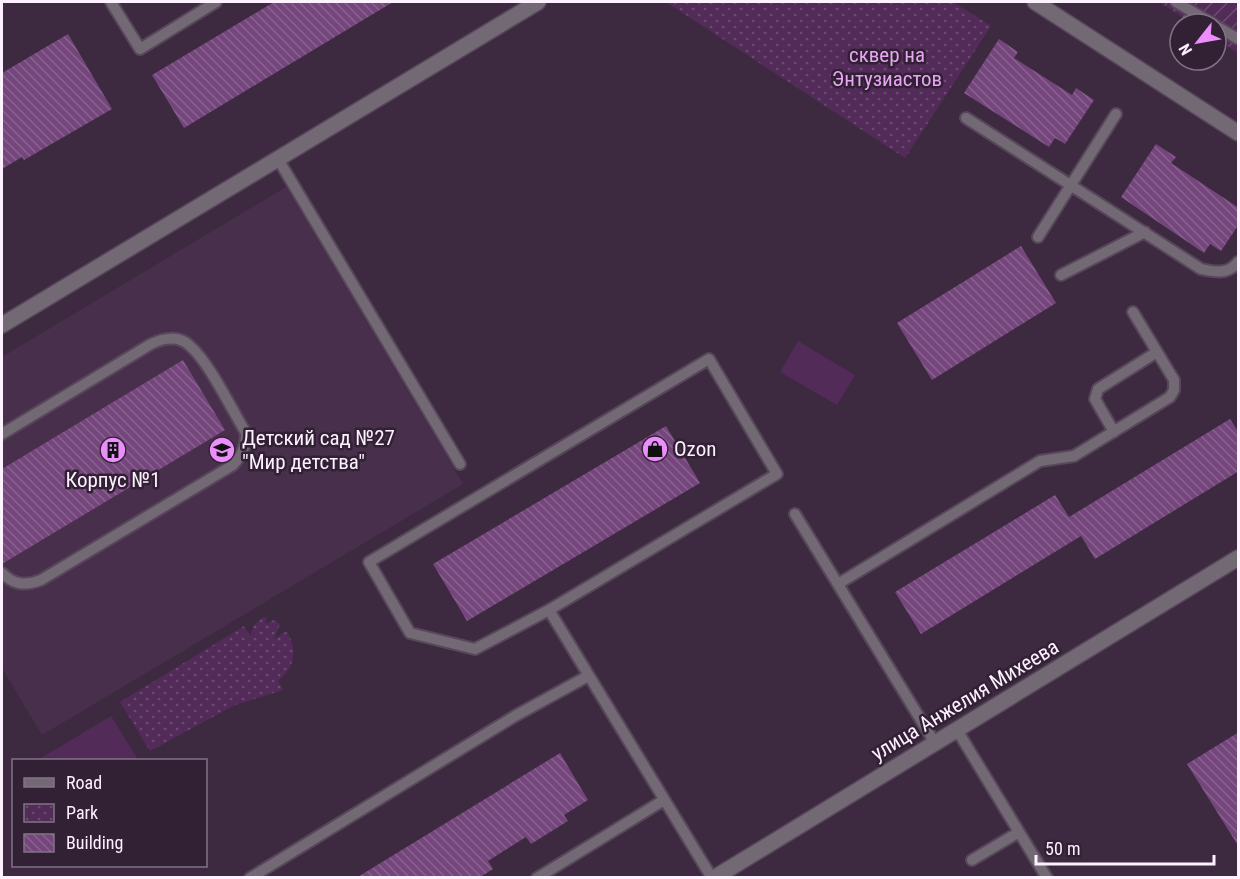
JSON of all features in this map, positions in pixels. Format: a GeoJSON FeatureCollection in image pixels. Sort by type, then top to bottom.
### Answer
{"type":"FeatureCollection","features":[{"type":"Feature","properties":{"kind":"street"},"geometry":{"type":"LineString","coordinates":[[2,325],[538,2]]}},
{"type":"Feature","properties":{"kind":"street"},"geometry":{"type":"LineString","coordinates":[[1035,2],[1239,133]]}},
{"type":"Feature","properties":{"kind":"street","name":"улица Анжелия Михеева"},"geometry":{"type":"LineString","coordinates":[[713,878],[1239,558]]}},
{"type":"Feature","properties":{"kind":"lane"},"geometry":{"type":"LineString","coordinates":[[111,2],[140,49],[216,2]]}},
{"type":"Feature","properties":{"kind":"lane"},"geometry":{"type":"LineString","coordinates":[[1176,2],[1193,12]]}},
{"type":"Feature","properties":{"kind":"lane"},"geometry":{"type":"LineString","coordinates":[[1038,237],[1116,114]]}},
{"type":"Feature","properties":{"kind":"lane"},"geometry":{"type":"LineString","coordinates":[[966,118],[1201,269],[1215,273],[1226,271],[1239,262]]}},
{"type":"Feature","properties":{"kind":"lane"},"geometry":{"type":"LineString","coordinates":[[278,159],[460,464]]}},
{"type":"Feature","properties":{"kind":"lane"},"geometry":{"type":"LineString","coordinates":[[1061,274],[1144,232]]}},
{"type":"Feature","properties":{"kind":"lane"},"geometry":{"type":"LineString","coordinates":[[838,584],[1040,461],[1052,457],[1070,458],[1173,394],[1174,380],[1132,312]]}},
{"type":"Feature","properties":{"kind":"lane"},"geometry":{"type":"LineString","coordinates":[[2,434],[151,344],[171,339],[190,345],[246,433],[246,444],[240,458],[232,465],[41,580],[21,585],[12,582],[2,573]]}},
{"type":"Feature","properties":{"kind":"lane"},"geometry":{"type":"LineString","coordinates":[[1114,432],[1095,399],[1098,388],[1158,352]]}},
{"type":"Feature","properties":{"kind":"lane"},"geometry":{"type":"LineString","coordinates":[[709,359],[777,474],[549,610],[475,649],[410,633],[369,562],[709,359]]}},
{"type":"Feature","properties":{"kind":"lane"},"geometry":{"type":"LineString","coordinates":[[795,514],[935,743]]}},
{"type":"Feature","properties":{"kind":"lane"},"geometry":{"type":"LineString","coordinates":[[549,610],[713,878]]}},
{"type":"Feature","properties":{"kind":"lane"},"geometry":{"type":"LineString","coordinates":[[250,878],[516,716],[588,676]]}},
{"type":"Feature","properties":{"kind":"lane"},"geometry":{"type":"LineString","coordinates":[[957,730],[1047,878]]}},
{"type":"Feature","properties":{"kind":"lane"},"geometry":{"type":"LineString","coordinates":[[537,878],[664,800]]}},
{"type":"Feature","properties":{"kind":"lane"},"geometry":{"type":"LineString","coordinates":[[972,860],[1019,832]]}},
{"type":"Feature","properties":{"kind":"shaded area","name":"Детский сад №27 \"Мир детства\""},"geometry":{"type":"Polygon","coordinates":[[[286,187],[463,484],[42,735],[2,668],[2,357],[286,187]]]}},
{"type":"Feature","properties":{"kind":"green space","name":"сквер на Энтузиастов"},"geometry":{"type":"Polygon","coordinates":[[[666,2],[953,2],[991,26],[905,158],[666,2]]]}},
{"type":"Feature","properties":{"kind":"green space"},"geometry":{"type":"Polygon","coordinates":[[[1159,2],[1238,2],[1238,53],[1228,47],[1228,12],[1174,12],[1159,2]]]}},
{"type":"Feature","properties":{"kind":"green space"},"geometry":{"type":"Polygon","coordinates":[[[798,341],[855,375],[837,405],[780,372],[798,341]]]}},
{"type":"Feature","properties":{"kind":"green space"},"geometry":{"type":"Polygon","coordinates":[[[263,617],[267,618],[265,624],[274,620],[280,624],[274,639],[287,631],[292,645],[291,664],[278,681],[283,690],[235,705],[150,751],[120,702],[244,626],[250,636],[254,625],[263,617]]]}},
{"type":"Feature","properties":{"kind":"green space"},"geometry":{"type":"Polygon","coordinates":[[[111,716],[137,758],[134,759],[40,759],[111,716]]]}},
{"type":"Feature","properties":{"kind":"building"},"geometry":{"type":"Polygon","coordinates":[[[274,2],[393,2],[184,128],[152,75],[274,2]]]}},
{"type":"Feature","properties":{"kind":"building"},"geometry":{"type":"Polygon","coordinates":[[[68,34],[112,109],[24,160],[22,157],[2,169],[2,73],[68,34]]]}},
{"type":"Feature","properties":{"kind":"building"},"geometry":{"type":"Polygon","coordinates":[[[999,39],[1018,52],[1014,58],[1072,95],[1076,88],[1094,100],[1065,144],[1055,138],[1049,147],[964,93],[999,39]]]}},
{"type":"Feature","properties":{"kind":"building"},"geometry":{"type":"Polygon","coordinates":[[[1156,144],[1176,157],[1171,163],[1239,208],[1239,224],[1221,251],[1210,244],[1204,253],[1121,197],[1156,144]]]}},
{"type":"Feature","properties":{"kind":"building"},"geometry":{"type":"Polygon","coordinates":[[[1021,246],[1056,303],[932,380],[897,323],[1021,246]]]}},
{"type":"Feature","properties":{"kind":"building","name":"Корпус №1"},"geometry":{"type":"Polygon","coordinates":[[[183,360],[225,430],[2,564],[2,469],[183,360]]]}},
{"type":"Feature","properties":{"kind":"building"},"geometry":{"type":"Polygon","coordinates":[[[1230,419],[1239,433],[1239,471],[1095,559],[1081,536],[921,634],[895,592],[1055,495],[1069,517],[1230,419]]]}},
{"type":"Feature","properties":{"kind":"building"},"geometry":{"type":"Polygon","coordinates":[[[666,426],[700,483],[467,621],[433,564],[666,426]]]}},
{"type":"Feature","properties":{"kind":"building"},"geometry":{"type":"Polygon","coordinates":[[[1239,732],[1239,847],[1187,764],[1239,732]]]}},
{"type":"Feature","properties":{"kind":"building"},"geometry":{"type":"Polygon","coordinates":[[[560,753],[588,800],[564,815],[568,821],[531,844],[526,837],[488,861],[493,869],[479,878],[356,878],[560,753]]]}},
{"type":"Feature","properties":{"kind":"place","name":"Ozon"},"geometry":{"type":"Point","coordinates":[655,449]}},
{"type":"Feature","properties":{"kind":"place","name":"Корпус №1"},"geometry":{"type":"Point","coordinates":[113,450]}},
{"type":"Feature","properties":{"kind":"place","name":"Детский сад №27 \"Мир детства\""},"geometry":{"type":"Point","coordinates":[222,450]}}]}
